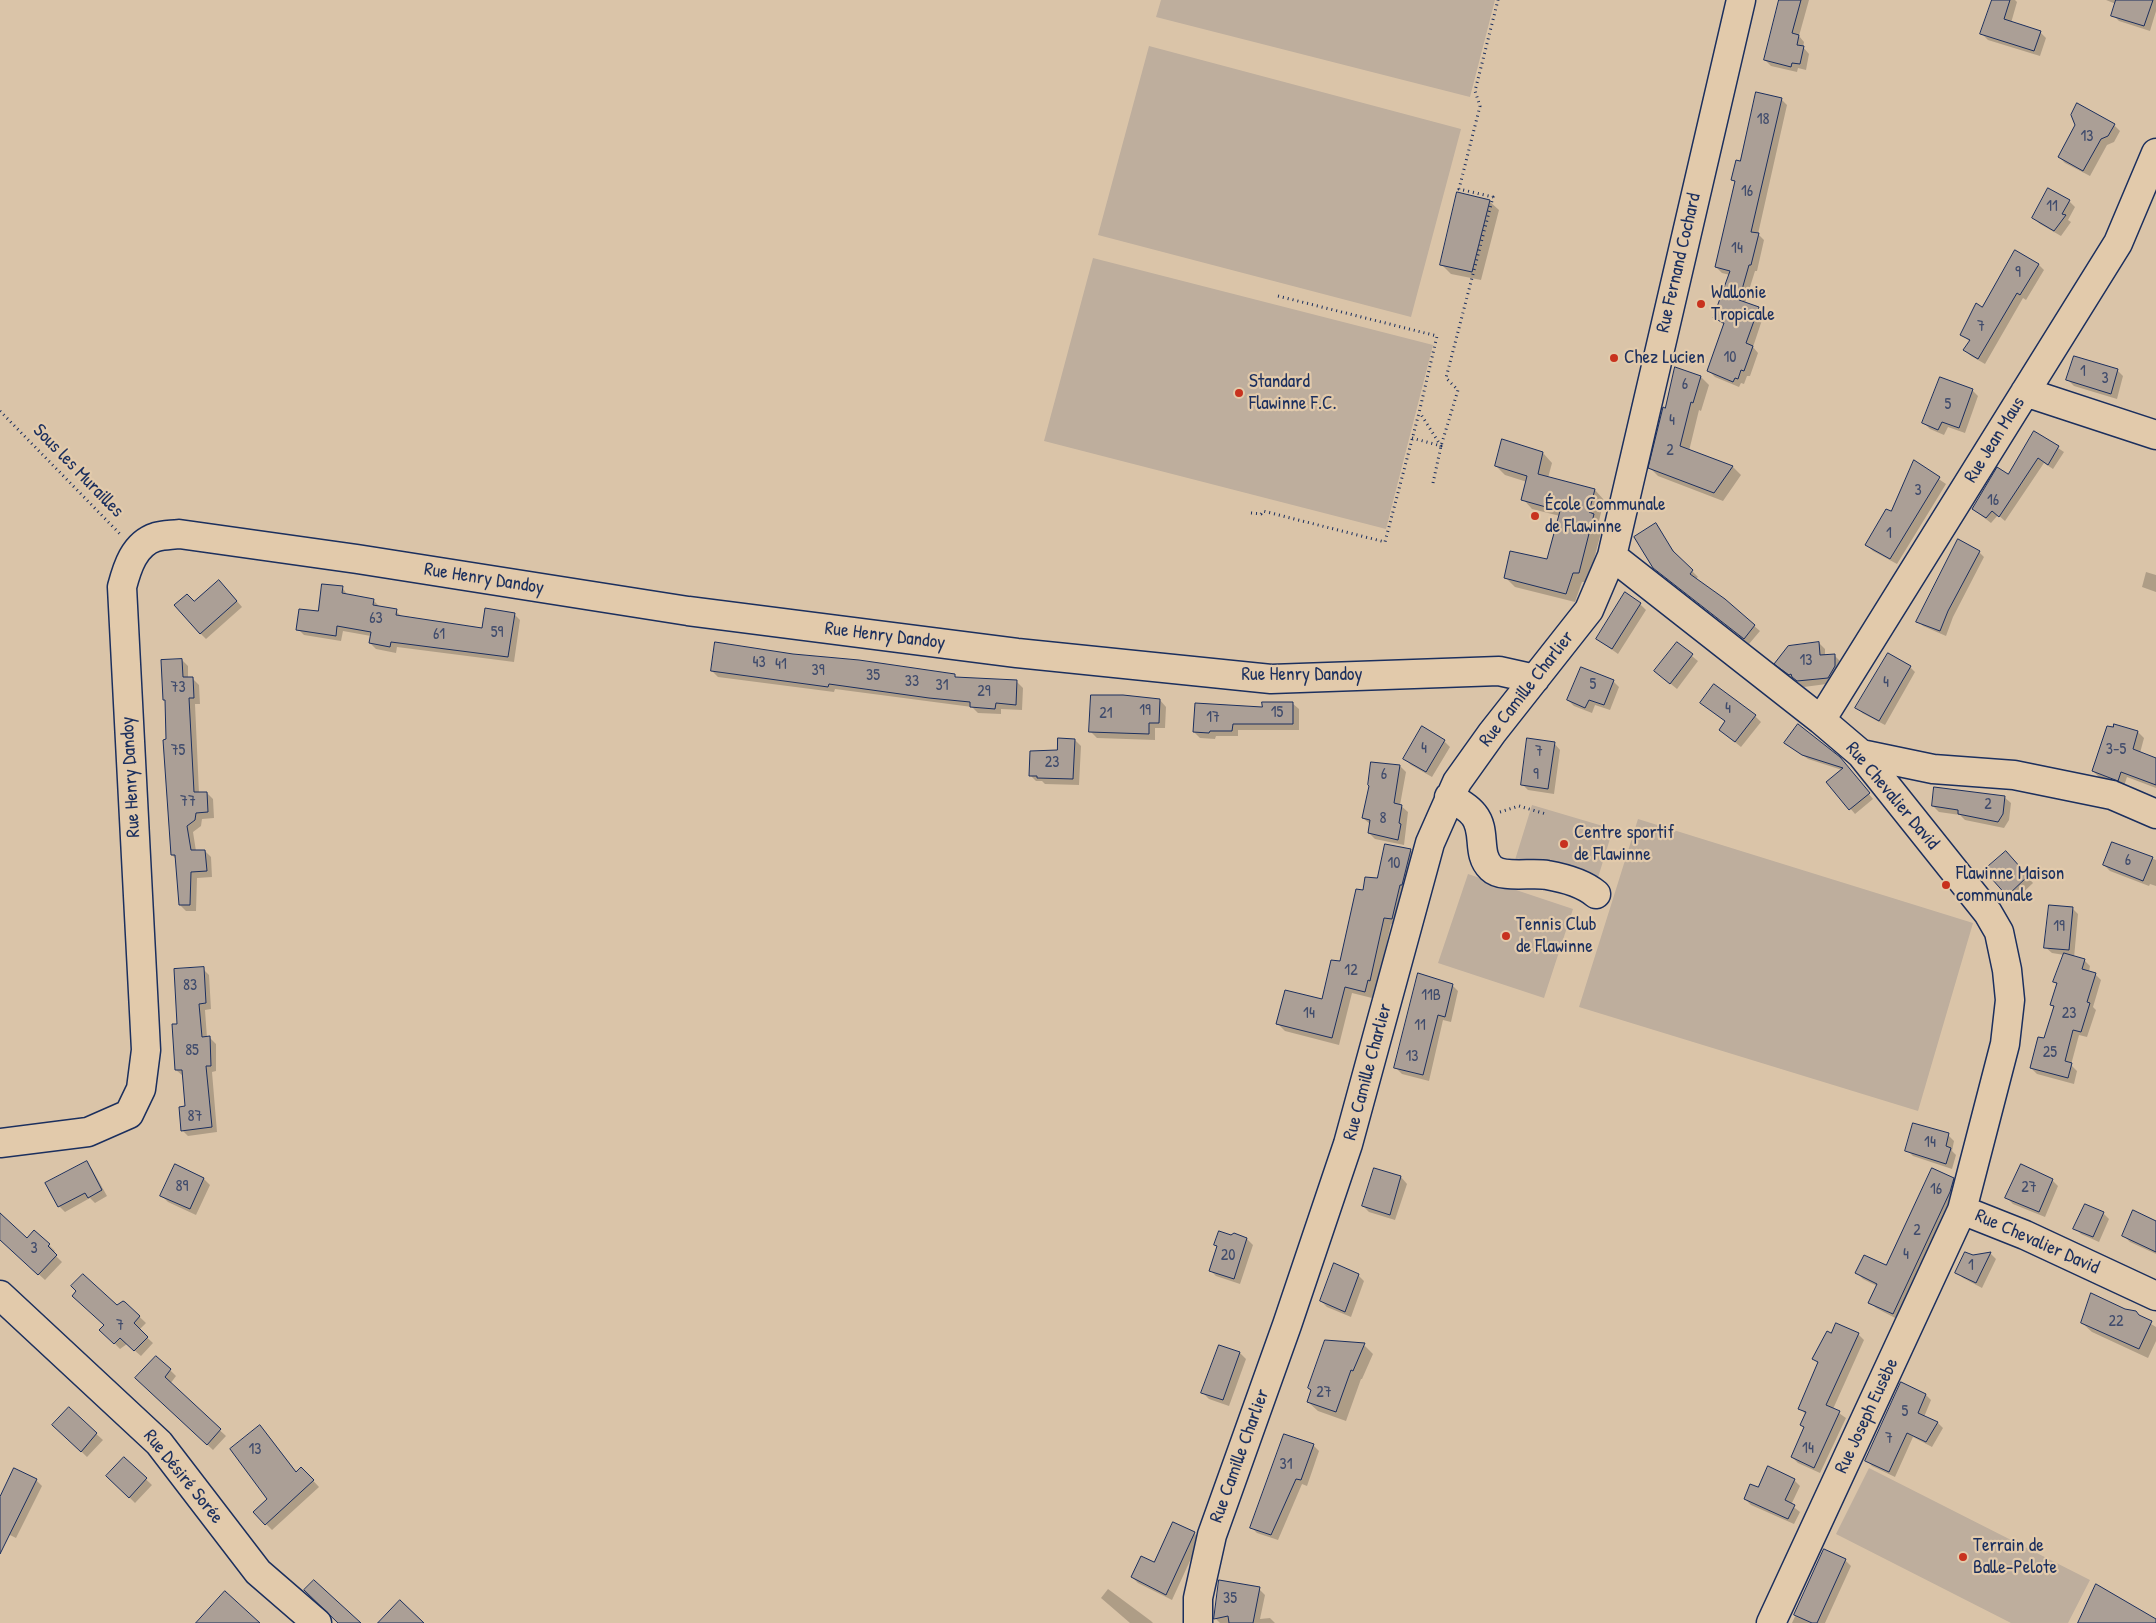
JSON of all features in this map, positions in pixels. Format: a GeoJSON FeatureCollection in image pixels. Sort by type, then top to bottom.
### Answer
{"type":"FeatureCollection","features":[{"type":"Feature","properties":{"kind":"street","name":"Rue Fernand Cochard"},"geometry":{"type":"LineString","coordinates":[[1612,556],[1741,0]]}},
{"type":"Feature","properties":{"kind":"street","name":"Rue Jean Maus"},"geometry":{"type":"LineString","coordinates":[[1821,720],[2118,243],[2156,153]]}},
{"type":"Feature","properties":{"kind":"street"},"geometry":{"type":"LineString","coordinates":[[2025,392],[2156,435]]}},
{"type":"Feature","properties":{"kind":"street","name":"Rue Henry Dandoy"},"geometry":{"type":"LineString","coordinates":[[0,1143],[88,1132],[129,1114],[141,1089],[146,1050],[122,587],[128,566],[136,551],[154,537],[179,534],[357,559],[688,611],[1018,653],[1261,678],[1499,671],[1535,679]]}},
{"type":"Feature","properties":{"kind":"street","name":"Rue Camille Charlier"},"geometry":{"type":"LineString","coordinates":[[1198,1623],[1198,1598],[1212,1535],[1287,1325],[1348,1144],[1430,844],[1457,782],[1492,733],[1588,610],[1612,556]]}},
{"type":"Feature","properties":{"kind":"street","name":"Rue Chevalier David"},"geometry":{"type":"LineString","coordinates":[[1612,556],[1821,720],[1861,754],[1988,913],[1999,932],[2007,970],[2010,1000],[2004,1044],[1962,1210],[2025,1235],[2156,1296]]}},
{"type":"Feature","properties":{"kind":"street"},"geometry":{"type":"LineString","coordinates":[[1861,754],[1934,769],[2014,775],[2112,795],[2156,814]]}},
{"type":"Feature","properties":{"kind":"street"},"geometry":{"type":"LineString","coordinates":[[1450,797],[1467,807],[1480,824],[1483,856],[1491,868],[1501,874],[1546,875],[1587,886],[1596,894]]}},
{"type":"Feature","properties":{"kind":"street","name":"Rue Joseph Eusèbe"},"geometry":{"type":"LineString","coordinates":[[1771,1623],[1962,1210]]}},
{"type":"Feature","properties":{"kind":"street","name":"Rue Désiré Sorée"},"geometry":{"type":"LineString","coordinates":[[0,1295],[159,1443],[258,1572],[317,1623]]}},
{"type":"Feature","properties":{"kind":"path"},"geometry":{"type":"LineString","coordinates":[[1433,483],[1441,446],[1458,390],[1446,378],[1493,197],[1459,189],[1480,106],[1475,90],[1498,0]]}},
{"type":"Feature","properties":{"kind":"path"},"geometry":{"type":"LineString","coordinates":[[1251,513],[1261,514],[1263,511],[1385,542],[1420,413],[1438,336],[1278,296]]}},
{"type":"Feature","properties":{"kind":"path","name":"Sous les Murailles"},"geometry":{"type":"LineString","coordinates":[[0,411],[136,551]]}},
{"type":"Feature","properties":{"kind":"path"},"geometry":{"type":"LineString","coordinates":[[1420,413],[1441,446]]}},
{"type":"Feature","properties":{"kind":"path"},"geometry":{"type":"LineString","coordinates":[[1412,438],[1441,446]]}},
{"type":"Feature","properties":{"kind":"path"},"geometry":{"type":"LineString","coordinates":[[1480,824],[1509,807],[1519,806],[1546,814]]}},
{"type":"Feature","properties":{"kind":"shaded area"},"geometry":{"type":"Polygon","coordinates":[[[1161,0],[1495,0],[1470,97],[1156,17],[1161,0]]]}},
{"type":"Feature","properties":{"kind":"shaded area"},"geometry":{"type":"Polygon","coordinates":[[[1149,46],[1461,129],[1411,317],[1098,235],[1149,46]]]}},
{"type":"Feature","properties":{"kind":"shaded area","name":"Standard Flawinne F.C."},"geometry":{"type":"Polygon","coordinates":[[[1093,258],[1433,345],[1386,529],[1044,441],[1093,258]]]}},
{"type":"Feature","properties":{"kind":"shaded area","name":"Centre sportif de Flawinne"},"geometry":{"type":"Polygon","coordinates":[[[1532,805],[1613,829],[1596,884],[1515,860],[1532,805]]]}},
{"type":"Feature","properties":{"kind":"shaded area"},"geometry":{"type":"Polygon","coordinates":[[[1638,819],[1973,923],[1918,1111],[1579,1007],[1638,819]]]}},
{"type":"Feature","properties":{"kind":"shaded area","name":"Tennis Club de Flawinne"},"geometry":{"type":"Polygon","coordinates":[[[1468,874],[1573,909],[1544,998],[1438,963],[1468,874]]]}},
{"type":"Feature","properties":{"kind":"shaded area","name":"Terrain de Balle-Pelote"},"geometry":{"type":"Polygon","coordinates":[[[1869,1468],[2090,1580],[2068,1623],[2011,1623],[1836,1534],[1869,1468]]]}},
{"type":"Feature","properties":{"kind":"building"},"geometry":{"type":"Polygon","coordinates":[[[1779,0],[1801,0],[1792,33],[1799,35],[1797,45],[1804,46],[1800,64],[1792,63],[1791,67],[1764,60],[1779,0]]]}},
{"type":"Feature","properties":{"kind":"building"},"geometry":{"type":"Polygon","coordinates":[[[1992,0],[2010,0],[2004,19],[2041,31],[2034,51],[1980,34],[1992,0]]]}},
{"type":"Feature","properties":{"kind":"building"},"geometry":{"type":"Polygon","coordinates":[[[2116,0],[2153,0],[2144,26],[2111,16],[2116,0]]]}},
{"type":"Feature","properties":{"kind":"building"},"geometry":{"type":"Polygon","coordinates":[[[1756,92],[1782,98],[1751,232],[1759,233],[1739,300],[1759,307],[1746,343],[1753,346],[1744,371],[1741,370],[1738,379],[1735,378],[1733,382],[1707,371],[1724,323],[1713,318],[1730,271],[1715,267],[1735,181],[1731,180],[1736,160],[1740,161],[1756,92]]]}},
{"type":"Feature","properties":{"kind":"building"},"geometry":{"type":"Polygon","coordinates":[[[2077,103],[2115,124],[2108,136],[2101,139],[2083,171],[2058,157],[2075,125],[2071,115],[2077,103]]]}},
{"type":"Feature","properties":{"kind":"building"},"geometry":{"type":"Polygon","coordinates":[[[2048,188],[2070,200],[2062,214],[2066,215],[2054,231],[2032,218],[2048,188]]]}},
{"type":"Feature","properties":{"kind":"building"},"geometry":{"type":"Polygon","coordinates":[[[1457,192],[1490,200],[1472,272],[1440,265],[1457,192]]]}},
{"type":"Feature","properties":{"kind":"building"},"geometry":{"type":"Polygon","coordinates":[[[2015,250],[2039,264],[2020,295],[2017,293],[1978,359],[1963,350],[1970,340],[1960,335],[1976,303],[1982,307],[2015,250]]]}},
{"type":"Feature","properties":{"kind":"building"},"geometry":{"type":"Polygon","coordinates":[[[2074,356],[2118,369],[2111,394],[2066,380],[2074,356]]]}},
{"type":"Feature","properties":{"kind":"building"},"geometry":{"type":"Polygon","coordinates":[[[1675,367],[1701,376],[1693,403],[1691,402],[1680,446],[1733,466],[1714,493],[1648,468],[1675,367]]]}},
{"type":"Feature","properties":{"kind":"building"},"geometry":{"type":"Polygon","coordinates":[[[1940,377],[1973,389],[1959,428],[1942,422],[1938,430],[1922,423],[1940,377]]]}},
{"type":"Feature","properties":{"kind":"building"},"geometry":{"type":"Polygon","coordinates":[[[2034,431],[2059,446],[2048,465],[2038,458],[1999,517],[1992,511],[1986,518],[1972,509],[1997,467],[2008,474],[2034,431]]]}},
{"type":"Feature","properties":{"kind":"building"},"geometry":{"type":"Polygon","coordinates":[[[1502,439],[1543,452],[1538,474],[1595,489],[1589,512],[1594,514],[1579,573],[1573,573],[1566,594],[1504,578],[1510,551],[1547,559],[1560,511],[1521,500],[1527,476],[1495,466],[1502,439]]]}},
{"type":"Feature","properties":{"kind":"building"},"geometry":{"type":"Polygon","coordinates":[[[1914,460],[1940,477],[1890,559],[1865,545],[1886,509],[1891,511],[1914,460]]]}},
{"type":"Feature","properties":{"kind":"building"},"geometry":{"type":"Polygon","coordinates":[[[1656,523],[1673,551],[1693,570],[1690,574],[1725,599],[1755,625],[1744,639],[1653,568],[1634,537],[1656,523]]]}},
{"type":"Feature","properties":{"kind":"building"},"geometry":{"type":"Polygon","coordinates":[[[1958,539],[1980,551],[1948,611],[1940,631],[1916,622],[1958,539]]]}},
{"type":"Feature","properties":{"kind":"building"},"geometry":{"type":"Polygon","coordinates":[[[219,580],[237,601],[200,634],[174,605],[187,594],[194,601],[219,580]]]}},
{"type":"Feature","properties":{"kind":"building"},"geometry":{"type":"Polygon","coordinates":[[[322,584],[343,586],[342,593],[374,599],[373,605],[397,609],[396,615],[482,628],[485,608],[515,613],[508,657],[391,642],[390,647],[369,643],[371,632],[337,626],[336,636],[296,630],[299,609],[318,611],[322,584]]]}},
{"type":"Feature","properties":{"kind":"building"},"geometry":{"type":"Polygon","coordinates":[[[1625,592],[1641,603],[1612,649],[1596,639],[1625,592]]]}},
{"type":"Feature","properties":{"kind":"building"},"geometry":{"type":"Polygon","coordinates":[[[715,642],[793,654],[859,660],[955,674],[955,677],[1017,680],[1016,705],[996,703],[995,709],[970,707],[970,702],[829,684],[828,687],[711,671],[715,642]]]}},
{"type":"Feature","properties":{"kind":"building"},"geometry":{"type":"Polygon","coordinates":[[[1677,642],[1693,654],[1670,684],[1654,671],[1677,642]]]}},
{"type":"Feature","properties":{"kind":"building"},"geometry":{"type":"Polygon","coordinates":[[[1819,642],[1820,655],[1835,654],[1835,666],[1828,678],[1797,681],[1791,674],[1789,675],[1774,664],[1788,646],[1819,642]]]}},
{"type":"Feature","properties":{"kind":"building"},"geometry":{"type":"Polygon","coordinates":[[[1888,653],[1911,666],[1879,721],[1855,708],[1888,653]]]}},
{"type":"Feature","properties":{"kind":"building"},"geometry":{"type":"Polygon","coordinates":[[[182,659],[183,677],[193,677],[194,698],[189,698],[194,792],[207,792],[208,812],[196,813],[195,820],[187,826],[191,850],[205,850],[207,871],[191,872],[190,905],[179,905],[175,855],[171,855],[163,740],[166,739],[161,660],[182,659]]]}},
{"type":"Feature","properties":{"kind":"building"},"geometry":{"type":"Polygon","coordinates":[[[1581,667],[1614,680],[1604,705],[1589,700],[1585,708],[1567,700],[1581,667]]]}},
{"type":"Feature","properties":{"kind":"building"},"geometry":{"type":"Polygon","coordinates":[[[1714,684],[1756,715],[1735,742],[1719,730],[1725,721],[1700,703],[1714,684]]]}},
{"type":"Feature","properties":{"kind":"building"},"geometry":{"type":"Polygon","coordinates":[[[1091,695],[1123,695],[1160,699],[1159,723],[1149,723],[1149,734],[1089,732],[1091,695]]]}},
{"type":"Feature","properties":{"kind":"building"},"geometry":{"type":"Polygon","coordinates":[[[1262,702],[1293,702],[1293,724],[1233,724],[1232,731],[1193,732],[1195,703],[1262,707],[1262,702]]]}},
{"type":"Feature","properties":{"kind":"building"},"geometry":{"type":"Polygon","coordinates":[[[1798,724],[1840,757],[1870,793],[1849,810],[1826,782],[1843,768],[1802,755],[1784,743],[1798,724]]]}},
{"type":"Feature","properties":{"kind":"building"},"geometry":{"type":"Polygon","coordinates":[[[2114,724],[2138,731],[2133,749],[2156,758],[2156,785],[2121,772],[2118,781],[2092,771],[2107,726],[2113,727],[2114,724]]]}},
{"type":"Feature","properties":{"kind":"building"},"geometry":{"type":"Polygon","coordinates":[[[1422,726],[1445,740],[1426,772],[1403,759],[1422,726]]]}},
{"type":"Feature","properties":{"kind":"building"},"geometry":{"type":"Polygon","coordinates":[[[1058,738],[1075,739],[1073,779],[1029,776],[1030,751],[1057,750],[1058,738]]]}},
{"type":"Feature","properties":{"kind":"building"},"geometry":{"type":"Polygon","coordinates":[[[1527,738],[1555,742],[1548,789],[1521,785],[1527,738]]]}},
{"type":"Feature","properties":{"kind":"building"},"geometry":{"type":"Polygon","coordinates":[[[1371,762],[1400,765],[1394,803],[1402,805],[1398,840],[1368,833],[1370,820],[1362,818],[1369,786],[1371,762]]]}},
{"type":"Feature","properties":{"kind":"building"},"geometry":{"type":"Polygon","coordinates":[[[1934,787],[2005,796],[2003,814],[1998,822],[1958,814],[1958,810],[1932,806],[1934,787]]]}},
{"type":"Feature","properties":{"kind":"building"},"geometry":{"type":"Polygon","coordinates":[[[2112,842],[2153,857],[2143,881],[2103,865],[2112,842]]]}},
{"type":"Feature","properties":{"kind":"building"},"geometry":{"type":"Polygon","coordinates":[[[1385,844],[1411,849],[1392,919],[1384,918],[1370,981],[1368,980],[1365,992],[1345,987],[1332,1038],[1276,1024],[1285,990],[1322,999],[1331,960],[1340,961],[1356,889],[1363,890],[1365,877],[1377,878],[1385,844]]]}},
{"type":"Feature","properties":{"kind":"building"},"geometry":{"type":"Polygon","coordinates":[[[2006,851],[2028,876],[2007,896],[1984,870],[2006,851]]]}},
{"type":"Feature","properties":{"kind":"building"},"geometry":{"type":"Polygon","coordinates":[[[2049,905],[2073,907],[2069,950],[2044,948],[2049,905]]]}},
{"type":"Feature","properties":{"kind":"building"},"geometry":{"type":"Polygon","coordinates":[[[2064,953],[2085,959],[2082,969],[2096,973],[2087,1002],[2090,1003],[2081,1032],[2073,1030],[2065,1061],[2072,1063],[2068,1078],[2030,1068],[2038,1037],[2044,1038],[2054,1006],[2050,1005],[2057,983],[2053,982],[2064,953]]]}},
{"type":"Feature","properties":{"kind":"building"},"geometry":{"type":"Polygon","coordinates":[[[204,967],[206,1003],[199,1004],[202,1037],[210,1036],[211,1066],[206,1066],[212,1127],[181,1131],[179,1107],[185,1106],[182,1070],[175,1070],[172,1024],[177,1024],[174,969],[204,967]]]}},
{"type":"Feature","properties":{"kind":"building"},"geometry":{"type":"Polygon","coordinates":[[[1418,973],[1453,984],[1445,1017],[1438,1015],[1423,1075],[1394,1068],[1418,973]]]}},
{"type":"Feature","properties":{"kind":"building"},"geometry":{"type":"Polygon","coordinates":[[[1913,1123],[1949,1133],[1946,1146],[1951,1148],[1946,1164],[1905,1151],[1913,1123]]]}},
{"type":"Feature","properties":{"kind":"building"},"geometry":{"type":"Polygon","coordinates":[[[87,1161],[102,1190],[88,1198],[85,1193],[58,1207],[45,1183],[87,1161]]]}},
{"type":"Feature","properties":{"kind":"building"},"geometry":{"type":"Polygon","coordinates":[[[175,1164],[204,1178],[190,1209],[160,1196],[175,1164]]]}},
{"type":"Feature","properties":{"kind":"building"},"geometry":{"type":"Polygon","coordinates":[[[2021,1164],[2053,1179],[2039,1212],[2005,1198],[2021,1164]]]}},
{"type":"Feature","properties":{"kind":"building"},"geometry":{"type":"Polygon","coordinates":[[[1374,1168],[1401,1176],[1390,1215],[1362,1206],[1374,1168]]]}},
{"type":"Feature","properties":{"kind":"building"},"geometry":{"type":"Polygon","coordinates":[[[1932,1168],[1954,1178],[1950,1192],[1893,1314],[1868,1303],[1877,1284],[1855,1273],[1864,1255],[1886,1265],[1932,1168]]]}},
{"type":"Feature","properties":{"kind":"building"},"geometry":{"type":"Polygon","coordinates":[[[2085,1204],[2104,1212],[2093,1237],[2073,1229],[2085,1204]]]}},
{"type":"Feature","properties":{"kind":"building"},"geometry":{"type":"Polygon","coordinates":[[[2133,1210],[2156,1221],[2156,1252],[2122,1236],[2133,1210]]]}},
{"type":"Feature","properties":{"kind":"building"},"geometry":{"type":"Polygon","coordinates":[[[0,1213],[27,1238],[34,1230],[50,1244],[48,1246],[57,1255],[38,1275],[0,1240],[0,1213]]]}},
{"type":"Feature","properties":{"kind":"building"},"geometry":{"type":"Polygon","coordinates":[[[1219,1231],[1231,1235],[1234,1233],[1247,1238],[1234,1279],[1209,1271],[1217,1246],[1214,1245],[1219,1231]]]}},
{"type":"Feature","properties":{"kind":"building"},"geometry":{"type":"Polygon","coordinates":[[[1965,1252],[1973,1255],[1991,1252],[1976,1283],[1955,1273],[1965,1252]]]}},
{"type":"Feature","properties":{"kind":"building"},"geometry":{"type":"Polygon","coordinates":[[[1334,1263],[1359,1274],[1345,1312],[1320,1301],[1334,1263]]]}},
{"type":"Feature","properties":{"kind":"building"},"geometry":{"type":"Polygon","coordinates":[[[83,1274],[117,1305],[123,1301],[140,1316],[134,1323],[148,1337],[134,1351],[120,1338],[114,1344],[99,1330],[104,1325],[72,1296],[76,1291],[71,1286],[83,1274]]]}},
{"type":"Feature","properties":{"kind":"building"},"geometry":{"type":"Polygon","coordinates":[[[2091,1293],[2125,1309],[2136,1311],[2139,1315],[2152,1321],[2139,1349],[2081,1323],[2091,1293]]]}},
{"type":"Feature","properties":{"kind":"building"},"geometry":{"type":"Polygon","coordinates":[[[1836,1323],[1859,1333],[1826,1405],[1840,1411],[1814,1468],[1791,1457],[1804,1427],[1800,1425],[1806,1412],[1798,1409],[1818,1362],[1812,1359],[1827,1331],[1831,1333],[1836,1323]]]}},
{"type":"Feature","properties":{"kind":"building"},"geometry":{"type":"Polygon","coordinates":[[[1325,1340],[1365,1343],[1353,1371],[1351,1370],[1336,1412],[1307,1402],[1311,1390],[1308,1388],[1325,1340]]]}},
{"type":"Feature","properties":{"kind":"building"},"geometry":{"type":"Polygon","coordinates":[[[1219,1345],[1240,1352],[1223,1400],[1201,1393],[1219,1345]]]}},
{"type":"Feature","properties":{"kind":"building"},"geometry":{"type":"Polygon","coordinates":[[[156,1356],[171,1369],[165,1377],[221,1429],[207,1445],[135,1378],[156,1356]]]}},
{"type":"Feature","properties":{"kind":"building"},"geometry":{"type":"Polygon","coordinates":[[[1901,1382],[1926,1394],[1918,1413],[1938,1422],[1926,1442],[1907,1433],[1889,1472],[1865,1461],[1901,1382]]]}},
{"type":"Feature","properties":{"kind":"building"},"geometry":{"type":"Polygon","coordinates":[[[69,1407],[97,1433],[81,1452],[52,1425],[69,1407]]]}},
{"type":"Feature","properties":{"kind":"building"},"geometry":{"type":"Polygon","coordinates":[[[260,1425],[296,1472],[301,1467],[314,1480],[265,1525],[253,1512],[267,1499],[230,1449],[260,1425]]]}},
{"type":"Feature","properties":{"kind":"building"},"geometry":{"type":"Polygon","coordinates":[[[1284,1434],[1314,1444],[1301,1480],[1296,1479],[1271,1535],[1250,1528],[1284,1434]]]}},
{"type":"Feature","properties":{"kind":"building"},"geometry":{"type":"Polygon","coordinates":[[[124,1457],[147,1478],[129,1498],[106,1476],[124,1457]]]}},
{"type":"Feature","properties":{"kind":"building"},"geometry":{"type":"Polygon","coordinates":[[[1768,1466],[1795,1479],[1785,1500],[1795,1505],[1788,1519],[1744,1499],[1750,1484],[1758,1487],[1768,1466]]]}},
{"type":"Feature","properties":{"kind":"building"},"geometry":{"type":"Polygon","coordinates":[[[14,1468],[37,1479],[0,1554],[0,1497],[14,1468]]]}},
{"type":"Feature","properties":{"kind":"building"},"geometry":{"type":"Polygon","coordinates":[[[1173,1522],[1195,1532],[1166,1595],[1131,1577],[1141,1556],[1154,1562],[1173,1522]]]}},
{"type":"Feature","properties":{"kind":"building"},"geometry":{"type":"Polygon","coordinates":[[[1824,1549],[1846,1559],[1817,1623],[1812,1623],[1794,1615],[1824,1549]]]}},
{"type":"Feature","properties":{"kind":"building"},"geometry":{"type":"Polygon","coordinates":[[[314,1580],[361,1623],[338,1623],[304,1590],[314,1580]]]}},
{"type":"Feature","properties":{"kind":"building"},"geometry":{"type":"Polygon","coordinates":[[[1219,1580],[1260,1587],[1253,1623],[1229,1623],[1228,1616],[1214,1619],[1219,1580]]]}},
{"type":"Feature","properties":{"kind":"building"},"geometry":{"type":"Polygon","coordinates":[[[2096,1584],[2156,1619],[2156,1623],[2078,1623],[2096,1584]]]}},
{"type":"Feature","properties":{"kind":"building"},"geometry":{"type":"Polygon","coordinates":[[[225,1591],[260,1623],[196,1623],[225,1591]]]}},
{"type":"Feature","properties":{"kind":"building"},"geometry":{"type":"Polygon","coordinates":[[[400,1600],[424,1623],[378,1623],[400,1600]]]}},
{"type":"Feature","properties":{"kind":"place","name":"Wallonie Tropicale"},"geometry":{"type":"Point","coordinates":[1701,304]}},
{"type":"Feature","properties":{"kind":"place","name":"Chez Lucien"},"geometry":{"type":"Point","coordinates":[1614,358]}},
{"type":"Feature","properties":{"kind":"place","name":"Standard Flawinne F.C."},"geometry":{"type":"Point","coordinates":[1239,393]}},
{"type":"Feature","properties":{"kind":"place","name":"École Communale de Flawinne"},"geometry":{"type":"Point","coordinates":[1535,516]}},
{"type":"Feature","properties":{"kind":"place","name":"Centre sportif de Flawinne"},"geometry":{"type":"Point","coordinates":[1564,844]}},
{"type":"Feature","properties":{"kind":"place","name":"Flawinne Maison communale"},"geometry":{"type":"Point","coordinates":[1946,885]}},
{"type":"Feature","properties":{"kind":"place","name":"Tennis Club de Flawinne"},"geometry":{"type":"Point","coordinates":[1506,936]}},
{"type":"Feature","properties":{"kind":"place","name":"Terrain de Balle-Pelote"},"geometry":{"type":"Point","coordinates":[1963,1557]}}]}
